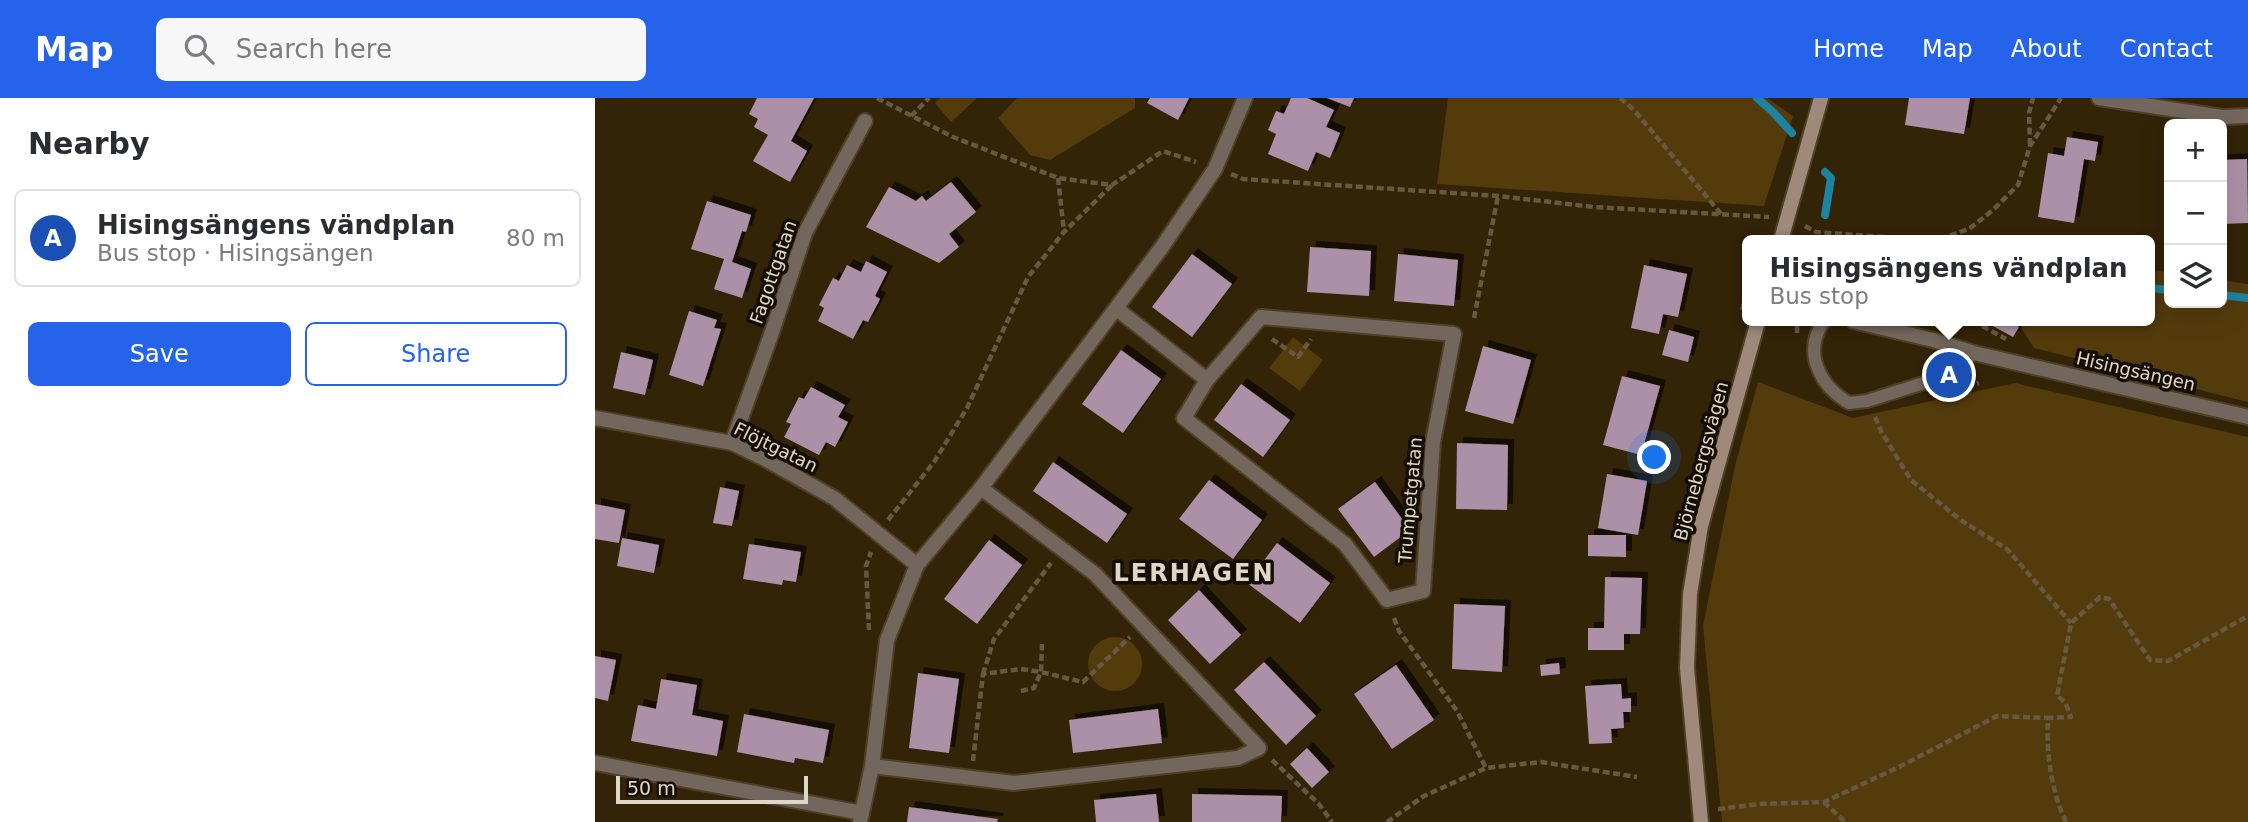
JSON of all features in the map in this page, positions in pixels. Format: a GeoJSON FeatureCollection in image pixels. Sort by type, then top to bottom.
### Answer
{"type":"FeatureCollection","features":[{"type":"Feature","properties":{"kind":"street"},"geometry":{"type":"LineString","coordinates":[[595,763],[861,818],[872,766],[887,640],[916,565],[981,488],[1162,247],[1216,169],[1245,98]]}},
{"type":"Feature","properties":{"kind":"street"},"geometry":{"type":"LineString","coordinates":[[1782,235],[1821,98]]}},
{"type":"Feature","properties":{"kind":"street"},"geometry":{"type":"LineString","coordinates":[[2099,98],[2222,117],[2248,116]]}},
{"type":"Feature","properties":{"kind":"street","name":"Fagottgatan"},"geometry":{"type":"LineString","coordinates":[[732,443],[805,233],[865,121]]}},
{"type":"Feature","properties":{"kind":"street"},"geometry":{"type":"LineString","coordinates":[[1117,309],[1207,380]]}},
{"type":"Feature","properties":{"kind":"street","name":"Trumpetgatan"},"geometry":{"type":"LineString","coordinates":[[1261,317],[1454,334],[1433,442],[1423,591],[1387,600],[1345,544],[1184,418],[1207,380],[1261,317]]}},
{"type":"Feature","properties":{"kind":"street","name":"Björnebergsvägen"},"geometry":{"type":"LineString","coordinates":[[1700,817],[1688,668],[1690,594],[1701,526],[1757,326]]}},
{"type":"Feature","properties":{"kind":"street","name":"Hisingsängen"},"geometry":{"type":"LineString","coordinates":[[1873,326],[1974,353],[2248,417]]}},
{"type":"Feature","properties":{"kind":"street","name":"Flöjtgatan"},"geometry":{"type":"LineString","coordinates":[[595,418],[732,443],[834,498],[916,565]]}},
{"type":"Feature","properties":{"kind":"street"},"geometry":{"type":"LineString","coordinates":[[872,766],[1014,783],[1238,758],[1259,748],[1095,574],[981,488]]}},
{"type":"Feature","properties":{"kind":"lane"},"geometry":{"type":"LineString","coordinates":[[1820,326],[1815,346],[1815,363],[1829,388],[1849,403],[1867,401],[1949,375],[1974,353]]}},
{"type":"Feature","properties":{"kind":"path"},"geometry":{"type":"LineString","coordinates":[[877,98],[953,137],[1058,178],[1112,185]]}},
{"type":"Feature","properties":{"kind":"path"},"geometry":{"type":"LineString","coordinates":[[911,116],[929,98]]}},
{"type":"Feature","properties":{"kind":"path"},"geometry":{"type":"LineString","coordinates":[[1620,98],[1634,110],[1722,215]]}},
{"type":"Feature","properties":{"kind":"path"},"geometry":{"type":"LineString","coordinates":[[2031,146],[2029,113],[2033,98]]}},
{"type":"Feature","properties":{"kind":"path"},"geometry":{"type":"LineString","coordinates":[[1952,235],[1969,229],[2018,185],[2031,146],[2061,98]]}},
{"type":"Feature","properties":{"kind":"path"},"geometry":{"type":"LineString","coordinates":[[868,641],[866,566],[878,533],[934,462],[967,408],[1028,278],[1064,232],[1112,185],[1163,151],[1243,179],[1498,196],[1594,207],[1769,217],[1805,225],[1816,232],[1856,235]]}},
{"type":"Feature","properties":{"kind":"path"},"geometry":{"type":"LineString","coordinates":[[1058,178],[1064,232]]}},
{"type":"Feature","properties":{"kind":"path"},"geometry":{"type":"LineString","coordinates":[[1474,318],[1498,196]]}},
{"type":"Feature","properties":{"kind":"path"},"geometry":{"type":"LineString","coordinates":[[1982,326],[2014,344]]}},
{"type":"Feature","properties":{"kind":"path"},"geometry":{"type":"LineString","coordinates":[[1867,401],[1882,433],[1910,480],[1962,520],[2007,549],[2071,623]]}},
{"type":"Feature","properties":{"kind":"path"},"geometry":{"type":"LineString","coordinates":[[971,779],[983,674],[994,639],[1062,548]]}},
{"type":"Feature","properties":{"kind":"path"},"geometry":{"type":"LineString","coordinates":[[1700,817],[1760,804],[1824,802],[1997,716],[2071,717],[2065,702],[2057,696],[2071,623],[2099,597],[2109,599],[2150,660],[2168,661],[2248,616]]}},
{"type":"Feature","properties":{"kind":"path"},"geometry":{"type":"LineString","coordinates":[[1387,600],[1399,631],[1457,711],[1486,768]]}},
{"type":"Feature","properties":{"kind":"path"},"geometry":{"type":"LineString","coordinates":[[983,674],[1021,669],[1083,682],[1143,625]]}},
{"type":"Feature","properties":{"kind":"path"},"geometry":{"type":"LineString","coordinates":[[1021,691],[1034,688],[1041,672],[1042,644]]}},
{"type":"Feature","properties":{"kind":"path"},"geometry":{"type":"LineString","coordinates":[[2048,718],[2047,756],[2066,822]]}},
{"type":"Feature","properties":{"kind":"path"},"geometry":{"type":"LineString","coordinates":[[1259,748],[1319,804],[1332,822]]}},
{"type":"Feature","properties":{"kind":"path"},"geometry":{"type":"LineString","coordinates":[[1387,822],[1424,796],[1486,768],[1541,762],[1637,777]]}},
{"type":"Feature","properties":{"kind":"path"},"geometry":{"type":"LineString","coordinates":[[1824,802],[1845,822]]}},
{"type":"Feature","properties":{"kind":"shaded area"},"geometry":{"type":"Polygon","coordinates":[[[940,98],[977,98],[951,122],[935,103],[940,98]]]}},
{"type":"Feature","properties":{"kind":"shaded area"},"geometry":{"type":"Polygon","coordinates":[[[1017,98],[1135,98],[1135,108],[1050,160],[1030,155],[998,118],[1017,98]]]}},
{"type":"Feature","properties":{"kind":"shaded area"},"geometry":{"type":"Polygon","coordinates":[[[1448,98],[1767,98],[1793,116],[1764,206],[1437,184],[1448,98]]]}},
{"type":"Feature","properties":{"kind":"shaded area"},"geometry":{"type":"Polygon","coordinates":[[[2155,271],[2164,271],[2164,308],[2227,308],[2227,281],[2248,284],[2248,402],[2034,348],[2020,326],[2155,326],[2155,271]]]}},
{"type":"Feature","properties":{"kind":"shaded area"},"geometry":{"type":"Polygon","coordinates":[[[1293,337],[1323,360],[1300,391],[1269,368],[1293,337]]]}},
{"type":"Feature","properties":{"kind":"shaded area"},"geometry":{"type":"Polygon","coordinates":[[[1758,382],[1853,418],[2015,383],[2248,437],[2248,822],[1722,822],[1703,626],[1735,466],[1758,382]]]}},
{"type":"Feature","properties":{"kind":"shaded area"},"geometry":{"type":"Polygon","coordinates":[[[1115,637],[1134,645],[1142,664],[1134,683],[1115,691],[1096,683],[1088,664],[1096,645],[1115,637]]]}},
{"type":"Feature","properties":{"kind":"building"},"geometry":{"type":"Polygon","coordinates":[[[757,98],[814,98],[791,141],[807,151],[790,182],[753,161],[768,135],[754,127],[758,119],[749,114],[757,98]]]}},
{"type":"Feature","properties":{"kind":"building"},"geometry":{"type":"Polygon","coordinates":[[[1150,98],[1189,98],[1178,120],[1147,103],[1150,98]]]}},
{"type":"Feature","properties":{"kind":"building"},"geometry":{"type":"Polygon","coordinates":[[[1291,98],[1307,98],[1334,110],[1326,127],[1340,133],[1330,158],[1316,152],[1308,171],[1268,154],[1276,134],[1268,130],[1276,111],[1284,114],[1291,98]]]}},
{"type":"Feature","properties":{"kind":"building"},"geometry":{"type":"Polygon","coordinates":[[[1327,98],[1354,98],[1350,107],[1327,98]]]}},
{"type":"Feature","properties":{"kind":"building"},"geometry":{"type":"Polygon","coordinates":[[[1909,98],[1970,98],[1964,134],[1905,125],[1909,98]]]}},
{"type":"Feature","properties":{"kind":"building"},"geometry":{"type":"Polygon","coordinates":[[[2067,137],[2098,142],[2095,161],[2084,159],[2074,223],[2038,217],[2048,153],[2064,156],[2067,137]]]}},
{"type":"Feature","properties":{"kind":"building"},"geometry":{"type":"Polygon","coordinates":[[[2247,159],[2248,223],[2227,224],[2227,160],[2247,159]]]}},
{"type":"Feature","properties":{"kind":"building"},"geometry":{"type":"Polygon","coordinates":[[[951,182],[976,212],[949,234],[959,247],[939,263],[866,227],[889,187],[916,201],[922,196],[926,201],[951,182]]]}},
{"type":"Feature","properties":{"kind":"building"},"geometry":{"type":"Polygon","coordinates":[[[707,201],[751,215],[746,232],[742,231],[732,262],[751,269],[742,298],[714,289],[724,259],[691,249],[707,201]]]}},
{"type":"Feature","properties":{"kind":"building"},"geometry":{"type":"Polygon","coordinates":[[[1310,247],[1371,251],[1369,296],[1307,292],[1310,247]]]}},
{"type":"Feature","properties":{"kind":"building"},"geometry":{"type":"Polygon","coordinates":[[[1192,254],[1232,284],[1192,337],[1152,307],[1192,254]]]}},
{"type":"Feature","properties":{"kind":"building"},"geometry":{"type":"Polygon","coordinates":[[[1398,254],[1458,260],[1454,306],[1394,301],[1398,254]]]}},
{"type":"Feature","properties":{"kind":"building"},"geometry":{"type":"Polygon","coordinates":[[[866,261],[887,272],[875,296],[880,299],[868,322],[863,320],[853,339],[818,321],[824,308],[819,305],[833,278],[839,281],[847,265],[861,272],[866,261]]]}},
{"type":"Feature","properties":{"kind":"building"},"geometry":{"type":"Polygon","coordinates":[[[1644,265],[1687,274],[1678,317],[1663,314],[1659,334],[1631,328],[1644,265]]]}},
{"type":"Feature","properties":{"kind":"building"},"geometry":{"type":"Polygon","coordinates":[[[689,311],[717,320],[714,328],[721,329],[703,386],[669,375],[689,311]]]}},
{"type":"Feature","properties":{"kind":"building"},"geometry":{"type":"Polygon","coordinates":[[[1993,326],[2019,327],[2013,337],[1993,326]]]}},
{"type":"Feature","properties":{"kind":"building"},"geometry":{"type":"Polygon","coordinates":[[[1669,330],[1694,337],[1688,362],[1662,355],[1669,330]]]}},
{"type":"Feature","properties":{"kind":"building"},"geometry":{"type":"Polygon","coordinates":[[[1483,346],[1531,360],[1513,424],[1465,411],[1483,346]]]}},
{"type":"Feature","properties":{"kind":"building"},"geometry":{"type":"Polygon","coordinates":[[[1121,350],[1161,379],[1123,433],[1082,404],[1121,350]]]}},
{"type":"Feature","properties":{"kind":"building"},"geometry":{"type":"Polygon","coordinates":[[[621,352],[653,360],[645,395],[613,388],[621,352]]]}},
{"type":"Feature","properties":{"kind":"building"},"geometry":{"type":"Polygon","coordinates":[[[1622,376],[1660,386],[1641,455],[1603,445],[1622,376]]]}},
{"type":"Feature","properties":{"kind":"building"},"geometry":{"type":"Polygon","coordinates":[[[1241,384],[1290,420],[1263,457],[1214,420],[1241,384]]]}},
{"type":"Feature","properties":{"kind":"building"},"geometry":{"type":"Polygon","coordinates":[[[811,387],[845,405],[838,417],[848,422],[835,447],[826,442],[819,455],[784,437],[791,424],[786,422],[799,397],[804,399],[811,387]]]}},
{"type":"Feature","properties":{"kind":"building"},"geometry":{"type":"Polygon","coordinates":[[[1457,443],[1508,445],[1507,510],[1456,509],[1457,443]]]}},
{"type":"Feature","properties":{"kind":"building"},"geometry":{"type":"Polygon","coordinates":[[[1053,462],[1127,514],[1107,543],[1033,491],[1053,462]]]}},
{"type":"Feature","properties":{"kind":"building"},"geometry":{"type":"Polygon","coordinates":[[[1607,474],[1647,481],[1638,535],[1598,528],[1607,474]]]}},
{"type":"Feature","properties":{"kind":"building"},"geometry":{"type":"Polygon","coordinates":[[[1209,480],[1262,520],[1233,559],[1179,519],[1209,480]]]}},
{"type":"Feature","properties":{"kind":"building"},"geometry":{"type":"Polygon","coordinates":[[[1375,482],[1410,530],[1374,557],[1338,509],[1375,482]]]}},
{"type":"Feature","properties":{"kind":"building"},"geometry":{"type":"Polygon","coordinates":[[[720,487],[739,491],[732,526],[713,523],[720,487]]]}},
{"type":"Feature","properties":{"kind":"building"},"geometry":{"type":"Polygon","coordinates":[[[595,504],[625,510],[619,543],[595,539],[595,504]]]}},
{"type":"Feature","properties":{"kind":"building"},"geometry":{"type":"Polygon","coordinates":[[[1588,535],[1626,535],[1626,557],[1588,556],[1588,535]]]}},
{"type":"Feature","properties":{"kind":"building"},"geometry":{"type":"Polygon","coordinates":[[[622,538],[659,545],[654,573],[617,566],[622,538]]]}},
{"type":"Feature","properties":{"kind":"building"},"geometry":{"type":"Polygon","coordinates":[[[989,540],[1022,565],[977,624],[944,599],[989,540]]]}},
{"type":"Feature","properties":{"kind":"building"},"geometry":{"type":"Polygon","coordinates":[[[1277,543],[1330,583],[1300,623],[1247,583],[1277,543]]]}},
{"type":"Feature","properties":{"kind":"building"},"geometry":{"type":"Polygon","coordinates":[[[749,544],[801,552],[796,582],[783,580],[782,585],[743,579],[749,544]]]}},
{"type":"Feature","properties":{"kind":"building"},"geometry":{"type":"Polygon","coordinates":[[[1605,577],[1642,578],[1640,634],[1624,634],[1624,650],[1588,650],[1588,628],[1604,628],[1605,577]]]}},
{"type":"Feature","properties":{"kind":"building"},"geometry":{"type":"Polygon","coordinates":[[[1199,590],[1241,635],[1210,664],[1168,620],[1199,590]]]}},
{"type":"Feature","properties":{"kind":"building"},"geometry":{"type":"Polygon","coordinates":[[[1454,604],[1505,606],[1502,672],[1452,669],[1454,604]]]}},
{"type":"Feature","properties":{"kind":"building"},"geometry":{"type":"Polygon","coordinates":[[[595,656],[616,660],[608,701],[595,698],[595,656]]]}},
{"type":"Feature","properties":{"kind":"building"},"geometry":{"type":"Polygon","coordinates":[[[1264,662],[1316,716],[1286,745],[1234,690],[1264,662]]]}},
{"type":"Feature","properties":{"kind":"building"},"geometry":{"type":"Polygon","coordinates":[[[1559,663],[1560,674],[1541,676],[1540,665],[1559,663]]]}},
{"type":"Feature","properties":{"kind":"building"},"geometry":{"type":"Polygon","coordinates":[[[1396,665],[1434,720],[1392,749],[1354,694],[1396,665]]]}},
{"type":"Feature","properties":{"kind":"building"},"geometry":{"type":"Polygon","coordinates":[[[918,673],[959,679],[949,753],[909,748],[918,673]]]}},
{"type":"Feature","properties":{"kind":"building"},"geometry":{"type":"Polygon","coordinates":[[[661,679],[697,685],[692,715],[723,721],[717,756],[631,741],[638,705],[656,709],[661,679]]]}},
{"type":"Feature","properties":{"kind":"building"},"geometry":{"type":"Polygon","coordinates":[[[1621,684],[1622,699],[1631,698],[1631,712],[1623,712],[1624,728],[1611,729],[1612,743],[1589,744],[1585,686],[1621,684]]]}},
{"type":"Feature","properties":{"kind":"building"},"geometry":{"type":"Polygon","coordinates":[[[1158,709],[1162,743],[1073,753],[1069,720],[1158,709]]]}},
{"type":"Feature","properties":{"kind":"building"},"geometry":{"type":"Polygon","coordinates":[[[744,714],[829,730],[823,763],[795,758],[794,763],[737,752],[744,714]]]}},
{"type":"Feature","properties":{"kind":"building"},"geometry":{"type":"Polygon","coordinates":[[[1307,748],[1329,772],[1312,788],[1290,764],[1307,748]]]}},
{"type":"Feature","properties":{"kind":"building"},"geometry":{"type":"Polygon","coordinates":[[[1156,794],[1159,822],[1096,822],[1094,800],[1156,794]]]}},
{"type":"Feature","properties":{"kind":"building"},"geometry":{"type":"Polygon","coordinates":[[[1192,794],[1282,796],[1281,822],[1192,822],[1192,794]]]}},
{"type":"Feature","properties":{"kind":"building"},"geometry":{"type":"Polygon","coordinates":[[[909,807],[998,819],[997,822],[907,822],[909,807]]]}},
{"type":"Feature","properties":{"kind":"waterway"},"geometry":{"type":"LineString","coordinates":[[1757,98],[1792,133]]}},
{"type":"Feature","properties":{"kind":"waterway"},"geometry":{"type":"LineString","coordinates":[[1825,172],[1831,178],[1825,215]]}},
{"type":"Feature","properties":{"kind":"waterway"},"geometry":{"type":"LineString","coordinates":[[2155,289],[2164,289]]}},
{"type":"Feature","properties":{"kind":"waterway"},"geometry":{"type":"LineString","coordinates":[[2227,296],[2248,298]]}},
{"type":"Feature","properties":{"kind":"place","name":"Hisingsängens vändplan"},"geometry":{"type":"Point","coordinates":[1949,375]}},
{"type":"Feature","properties":{"kind":"district","name":"LERHAGEN"},"geometry":{"type":"Point","coordinates":[1194,573]}}]}
